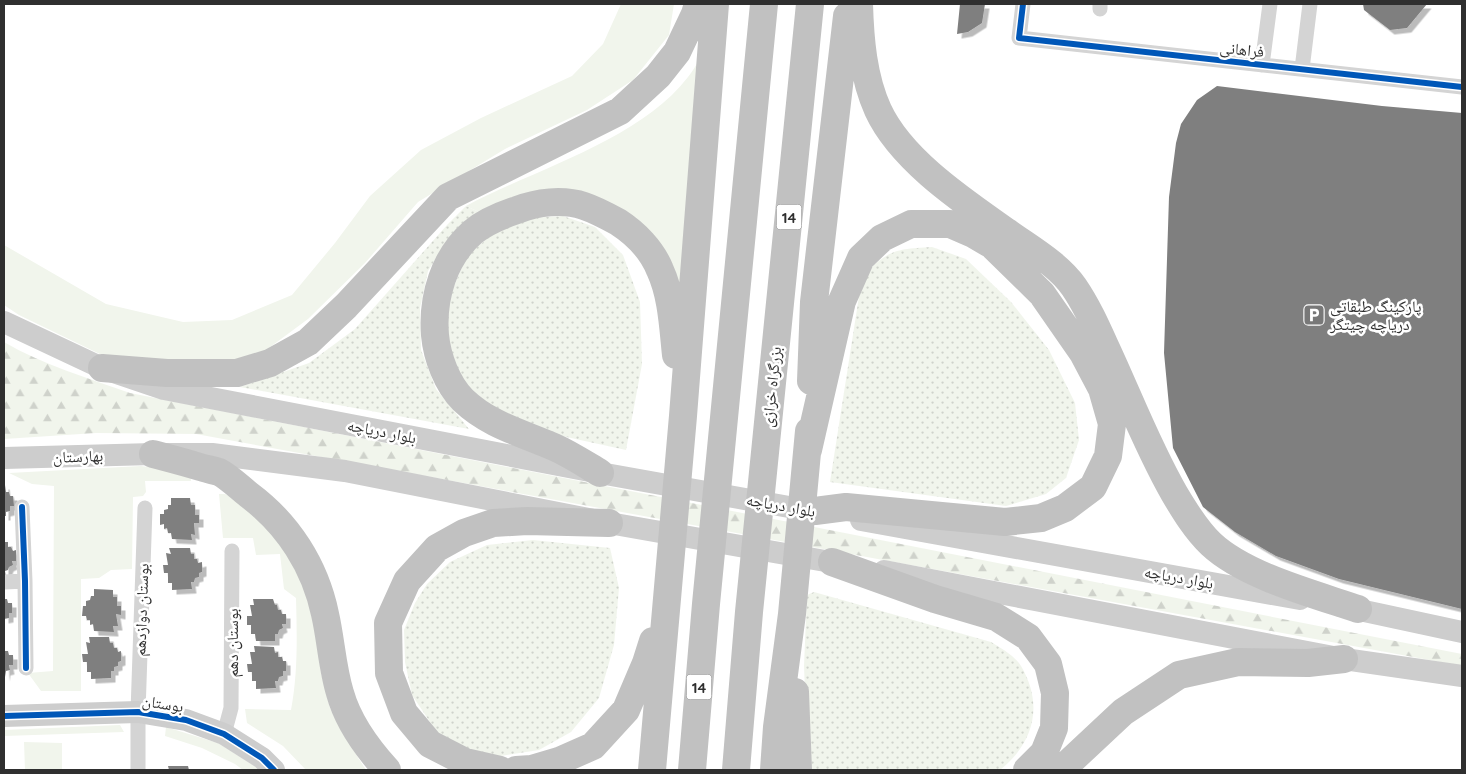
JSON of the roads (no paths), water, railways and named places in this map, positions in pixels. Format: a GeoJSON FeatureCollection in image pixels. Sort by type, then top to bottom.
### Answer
{"type":"FeatureCollection","features":[{"type":"Feature","properties":{"kind":"highway"},"geometry":{"type":"LineString","coordinates":[[102,368],[167,373],[237,374],[270,363],[308,342],[346,306],[448,197],[620,111],[658,76],[677,52],[698,4]]}},
{"type":"Feature","properties":{"kind":"highway"},"geometry":{"type":"LineString","coordinates":[[652,770],[683,416],[715,4]]}},
{"type":"Feature","properties":{"kind":"highway","name":"14"},"geometry":{"type":"LineString","coordinates":[[692,770],[706,604],[764,4]]}},
{"type":"Feature","properties":{"kind":"highway","name":"بزرگراه خرازی"},"geometry":{"type":"LineString","coordinates":[[736,770],[749,612],[810,4]]}},
{"type":"Feature","properties":{"kind":"highway"},"geometry":{"type":"LineString","coordinates":[[774,770],[777,727],[792,614],[808,450],[814,302],[849,4]]}},
{"type":"Feature","properties":{"kind":"highway"},"geometry":{"type":"LineString","coordinates":[[859,4],[860,32],[866,74],[878,110],[900,145],[942,184],[1052,264],[1072,285],[1088,310],[1159,466],[1185,512],[1210,544],[1240,565],[1291,586],[1358,609]]}},
{"type":"Feature","properties":{"kind":"highway"},"geometry":{"type":"LineString","coordinates":[[600,473],[555,447],[505,428],[483,416],[463,399],[451,382],[442,363],[436,341],[434,318],[436,296],[444,271],[457,249],[474,231],[503,215],[527,206],[554,202],[582,205],[607,216],[627,228],[644,244],[660,268],[669,296],[683,416]]}},
{"type":"Feature","properties":{"kind":"highway"},"geometry":{"type":"LineString","coordinates":[[808,450],[842,301],[861,258],[882,238],[911,224],[950,224],[973,234],[992,245],[1042,294],[1084,353],[1102,389],[1112,424],[1108,456],[1093,487],[1065,508],[1041,518],[1005,522],[846,507],[815,511]]}},
{"type":"Feature","properties":{"kind":"highway"},"geometry":{"type":"LineString","coordinates":[[153,454],[219,472],[264,506],[289,533],[312,570],[320,594],[328,629],[332,660],[346,710],[371,753],[387,770]]}},
{"type":"Feature","properties":{"kind":"highway"},"geometry":{"type":"LineString","coordinates":[[500,770],[465,762],[430,744],[404,713],[389,673],[388,623],[407,581],[437,548],[464,533],[493,523],[527,521],[609,523]]}},
{"type":"Feature","properties":{"kind":"highway"},"geometry":{"type":"LineString","coordinates":[[832,562],[935,599],[996,617],[1028,637],[1048,664],[1055,693],[1054,728],[1044,753],[1027,770]]}},
{"type":"Feature","properties":{"kind":"highway"},"geometry":{"type":"LineString","coordinates":[[516,770],[532,770],[594,746],[626,710],[646,663],[668,597]]}},
{"type":"Feature","properties":{"kind":"highway"},"geometry":{"type":"LineString","coordinates":[[792,614],[798,770]]}},
{"type":"Feature","properties":{"kind":"highway"},"geometry":{"type":"LineString","coordinates":[[1062,770],[1122,712],[1179,675],[1238,662],[1308,663],[1344,659]]}},
{"type":"Feature","properties":{"kind":"main road","name":"بلوار دریاچه"},"geometry":{"type":"LineString","coordinates":[[4,322],[102,368],[164,390],[600,473],[1358,609],[1462,632]]}},
{"type":"Feature","properties":{"kind":"main road","name":"بهارستان"},"geometry":{"type":"LineString","coordinates":[[4,458],[153,454]]}},
{"type":"Feature","properties":{"kind":"main road"},"geometry":{"type":"LineString","coordinates":[[153,454],[212,454],[345,471],[609,523],[832,562],[1344,659],[1462,676]]}},
{"type":"Feature","properties":{"kind":"main road","name":"بوستان"},"geometry":{"type":"LineString","coordinates":[[4,716],[138,712],[186,720],[224,734],[262,758],[274,770]]}},
{"type":"Feature","properties":{"kind":"street","name":"فراهانی"},"geometry":{"type":"LineString","coordinates":[[1023,4],[1019,38],[1462,86]]}},
{"type":"Feature","properties":{"kind":"street"},"geometry":{"type":"LineString","coordinates":[[1262,64],[1270,4]]}},
{"type":"Feature","properties":{"kind":"street"},"geometry":{"type":"LineString","coordinates":[[1302,69],[1310,4]]}},
{"type":"Feature","properties":{"kind":"street"},"geometry":{"type":"LineString","coordinates":[[22,507],[26,668]]}},
{"type":"Feature","properties":{"kind":"street","name":"بوستان دوازدهم"},"geometry":{"type":"LineString","coordinates":[[138,770],[138,712],[145,508]]}},
{"type":"Feature","properties":{"kind":"street","name":"بوستان دهم"},"geometry":{"type":"LineString","coordinates":[[224,734],[231,708],[232,551]]}},
{"type":"Feature","properties":{"kind":"street"},"geometry":{"type":"LineString","coordinates":[[4,582],[25,581]]}},
{"type":"Feature","properties":{"kind":"place","name":"پارکینگ طبقاتی دریاچه چیتگر"},"geometry":{"type":"Point","coordinates":[1314,315]}}]}
